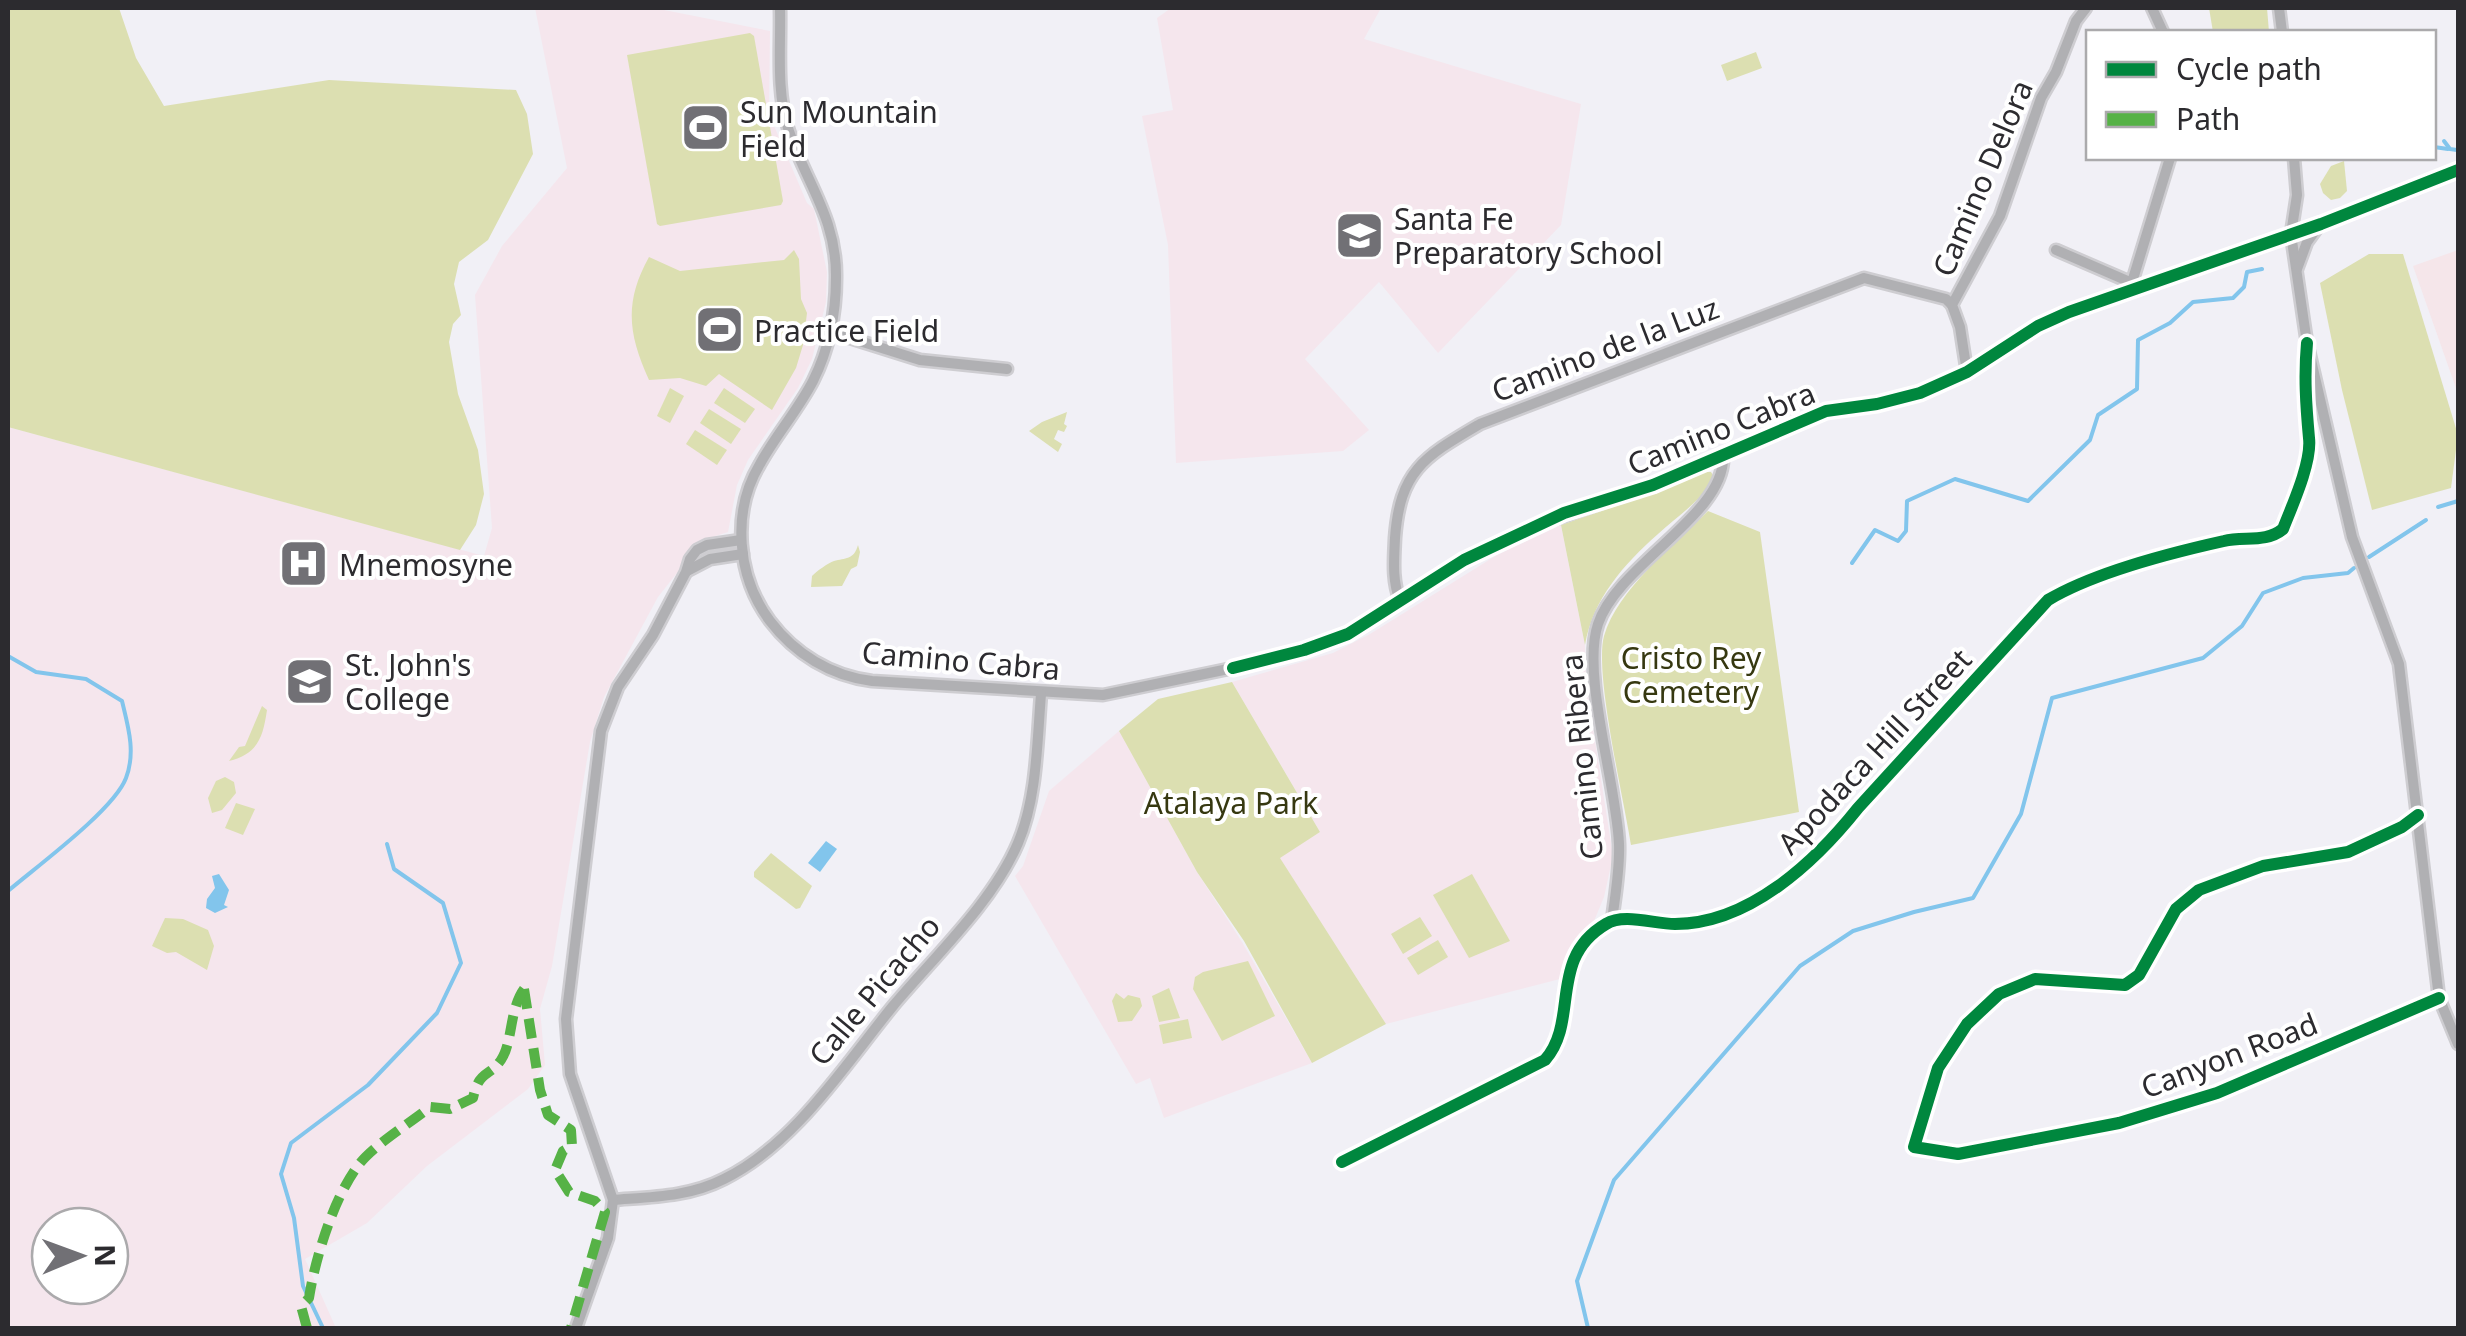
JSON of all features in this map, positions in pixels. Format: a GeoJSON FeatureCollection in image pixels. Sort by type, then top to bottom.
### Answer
{"type":"FeatureCollection","features":[{"type":"Feature","properties":{"kind":"street"},"geometry":{"type":"LineString","coordinates":[[576,1328],[608,1238],[613,1200],[570,1074],[566,1019],[602,730],[618,687],[645,648],[697,550],[742,546],[744,506],[753,477],[814,379],[831,332],[836,290],[834,253],[822,203],[787,124],[781,82],[780,8]]}},
{"type":"Feature","properties":{"kind":"street","name":"Camino Delora"},"geometry":{"type":"LineString","coordinates":[[1967,372],[1960,327],[1952,305],[2000,216],[2041,98],[2076,21],[2086,8]]}},
{"type":"Feature","properties":{"kind":"street"},"geometry":{"type":"LineString","coordinates":[[2056,250],[2129,287],[2169,160]]}},
{"type":"Feature","properties":{"kind":"street"},"geometry":{"type":"LineString","coordinates":[[2294,160],[2297,195],[2292,234],[2307,343],[2352,537],[2398,664],[2438,998],[2458,1044]]}},
{"type":"Feature","properties":{"kind":"street"},"geometry":{"type":"LineString","coordinates":[[2292,234],[2458,170]]}},
{"type":"Feature","properties":{"kind":"street"},"geometry":{"type":"LineString","coordinates":[[2296,270],[2320,224]]}},
{"type":"Feature","properties":{"kind":"street","name":"Camino Cabra"},"geometry":{"type":"LineString","coordinates":[[742,546],[755,595],[778,631],[816,663],[853,678],[1042,694],[1112,694],[1304,650],[1348,634],[1500,541],[1564,514],[1653,485],[1826,411],[1898,400],[1967,372],[2038,326],[2129,287],[2292,234]]}},
{"type":"Feature","properties":{"kind":"street","name":"Camino de la Luz"},"geometry":{"type":"LineString","coordinates":[[1400,601],[1393,574],[1402,492],[1414,471],[1443,446],[1480,424],[1864,278],[1946,299],[1952,305]]}},
{"type":"Feature","properties":{"kind":"street"},"geometry":{"type":"LineString","coordinates":[[831,332],[920,360],[1007,369]]}},
{"type":"Feature","properties":{"kind":"street","name":"Apodaca Hill Street"},"geometry":{"type":"LineString","coordinates":[[1612,921],[1696,922],[1730,911],[1780,886],[1832,840],[2048,600],[2071,586],[2222,541],[2276,534],[2286,520],[2306,464],[2310,438],[2304,377],[2307,343]]}},
{"type":"Feature","properties":{"kind":"street","name":"Camino Ribera"},"geometry":{"type":"LineString","coordinates":[[1612,921],[1619,846],[1594,668],[1594,638],[1608,605],[1646,558],[1704,505],[1719,481],[1723,455]]}},
{"type":"Feature","properties":{"kind":"street","name":"Calle Picacho"},"geometry":{"type":"LineString","coordinates":[[613,1200],[689,1192],[724,1179],[761,1156],[815,1101],[1010,861],[1026,819],[1042,694]]}},
{"type":"Feature","properties":{"kind":"street","name":"Canyon Road"},"geometry":{"type":"LineString","coordinates":[[2418,816],[2348,852],[2263,866],[2199,890],[2176,908],[2139,975],[2125,985],[2036,979],[1999,994],[1967,1024],[1938,1068],[1914,1148],[1958,1154],[2119,1123],[2217,1092],[2438,998]]}},
{"type":"Feature","properties":{"kind":"street"},"geometry":{"type":"LineString","coordinates":[[1342,1162],[1544,1060],[1556,1040],[1569,968],[1578,951],[1612,921]]}},
{"type":"Feature","properties":{"kind":"shaded area","name":"St. John's College"},"geometry":{"type":"Polygon","coordinates":[[[535,8],[654,8],[770,31],[769,114],[807,203],[814,209],[827,272],[826,302],[812,359],[798,388],[748,460],[737,485],[728,532],[703,540],[658,597],[604,697],[590,742],[552,966],[540,1009],[545,1065],[528,1089],[427,1166],[367,1223],[305,1259],[336,1328],[8,1328],[8,427],[484,556],[492,528],[475,295],[502,246],[567,168],[535,8]]]}},
{"type":"Feature","properties":{"kind":"shaded area","name":"Santa Fe Preparatory School"},"geometry":{"type":"Polygon","coordinates":[[[1171,8],[1381,8],[1364,39],[1581,104],[1561,225],[1438,353],[1379,282],[1305,359],[1369,430],[1343,451],[1176,463],[1168,245],[1142,116],[1173,110],[1157,18],[1171,8]]]}},
{"type":"Feature","properties":{"kind":"shaded area"},"geometry":{"type":"Polygon","coordinates":[[[2458,250],[2458,394],[2413,266],[2458,250]]]}},
{"type":"Feature","properties":{"kind":"shaded area"},"geometry":{"type":"Polygon","coordinates":[[[1561,525],[1585,645],[1586,683],[1613,856],[1604,897],[1592,926],[1570,948],[1560,979],[1386,1024],[1279,857],[1320,832],[1232,682],[1333,653],[1497,555],[1561,525]]]}},
{"type":"Feature","properties":{"kind":"shaded area"},"geometry":{"type":"Polygon","coordinates":[[[1119,731],[1197,872],[1312,1063],[1164,1118],[1150,1078],[1136,1084],[1015,876],[1023,866],[1049,791],[1119,731]]]}},
{"type":"Feature","properties":{"kind":"green space"},"geometry":{"type":"Polygon","coordinates":[[[8,8],[119,8],[136,58],[164,106],[329,80],[516,90],[527,114],[533,154],[488,240],[459,262],[454,284],[461,315],[453,324],[449,342],[458,394],[478,450],[484,494],[476,525],[460,550],[8,427],[8,8]]]}},
{"type":"Feature","properties":{"kind":"green space"},"geometry":{"type":"Polygon","coordinates":[[[2209,8],[2267,8],[2269,30],[2213,30],[2209,8]]]}},
{"type":"Feature","properties":{"kind":"green space","name":"Sun Mountain Field"},"geometry":{"type":"Polygon","coordinates":[[[750,33],[754,36],[783,201],[781,205],[660,226],[627,55],[750,33]]]}},
{"type":"Feature","properties":{"kind":"green space"},"geometry":{"type":"Polygon","coordinates":[[[1756,52],[1762,68],[1727,81],[1721,65],[1756,52]]]}},
{"type":"Feature","properties":{"kind":"green space"},"geometry":{"type":"Polygon","coordinates":[[[2344,161],[2347,191],[2331,200],[2320,184],[2331,166],[2344,161]]]}},
{"type":"Feature","properties":{"kind":"green space","name":"Practice Field"},"geometry":{"type":"Polygon","coordinates":[[[794,250],[799,259],[801,299],[807,313],[803,345],[796,368],[772,410],[719,374],[706,386],[680,378],[649,380],[633,333],[632,304],[649,257],[680,271],[784,260],[794,250]]]}},
{"type":"Feature","properties":{"kind":"green space"},"geometry":{"type":"Polygon","coordinates":[[[2369,254],[2403,254],[2458,435],[2451,488],[2372,510],[2320,283],[2369,254]]]}},
{"type":"Feature","properties":{"kind":"green space"},"geometry":{"type":"Polygon","coordinates":[[[670,388],[684,396],[670,423],[657,416],[670,388]]]}},
{"type":"Feature","properties":{"kind":"green space"},"geometry":{"type":"Polygon","coordinates":[[[724,388],[755,409],[745,423],[714,403],[724,388]]]}},
{"type":"Feature","properties":{"kind":"green space"},"geometry":{"type":"Polygon","coordinates":[[[709,409],[741,429],[731,444],[700,423],[709,409]]]}},
{"type":"Feature","properties":{"kind":"green space"},"geometry":{"type":"Polygon","coordinates":[[[1067,412],[1067,426],[1064,432],[1058,430],[1054,439],[1062,444],[1058,452],[1029,431],[1042,422],[1067,412]]]}},
{"type":"Feature","properties":{"kind":"green space"},"geometry":{"type":"Polygon","coordinates":[[[695,430],[727,450],[717,465],[686,444],[695,430]]]}},
{"type":"Feature","properties":{"kind":"green space"},"geometry":{"type":"Polygon","coordinates":[[[1711,472],[1714,477],[1702,494],[1645,546],[1611,584],[1595,613],[1585,645],[1561,525],[1711,472]]]}},
{"type":"Feature","properties":{"kind":"green space","name":"Cristo Rey Cemetery"},"geometry":{"type":"Polygon","coordinates":[[[1708,511],[1760,532],[1799,812],[1631,845],[1606,707],[1604,636],[1634,585],[1708,511]]]}},
{"type":"Feature","properties":{"kind":"green space"},"geometry":{"type":"Polygon","coordinates":[[[858,545],[857,566],[842,586],[811,587],[814,574],[832,562],[852,556],[858,545]]]}},
{"type":"Feature","properties":{"kind":"green space","name":"Atalaya Park"},"geometry":{"type":"Polygon","coordinates":[[[1232,682],[1320,832],[1280,858],[1386,1024],[1312,1063],[1244,941],[1197,872],[1119,731],[1158,699],[1232,682]]]}},
{"type":"Feature","properties":{"kind":"green space"},"geometry":{"type":"Polygon","coordinates":[[[262,706],[267,710],[257,743],[247,754],[229,761],[239,747],[245,746],[262,706]]]}},
{"type":"Feature","properties":{"kind":"green space"},"geometry":{"type":"Polygon","coordinates":[[[225,777],[234,782],[236,793],[222,810],[212,813],[208,798],[216,781],[225,777]]]}},
{"type":"Feature","properties":{"kind":"green space"},"geometry":{"type":"Polygon","coordinates":[[[236,803],[255,809],[243,835],[225,828],[236,803]]]}},
{"type":"Feature","properties":{"kind":"green space"},"geometry":{"type":"Polygon","coordinates":[[[771,853],[812,886],[800,908],[796,909],[754,877],[771,853]]]}},
{"type":"Feature","properties":{"kind":"green space"},"geometry":{"type":"Polygon","coordinates":[[[1472,874],[1510,941],[1469,958],[1433,895],[1472,874]]]}},
{"type":"Feature","properties":{"kind":"green space"},"geometry":{"type":"Polygon","coordinates":[[[1420,917],[1432,936],[1403,954],[1391,934],[1420,917]]]}},
{"type":"Feature","properties":{"kind":"green space"},"geometry":{"type":"Polygon","coordinates":[[[165,918],[183,919],[208,930],[214,946],[207,970],[176,952],[167,953],[152,946],[165,918]]]}},
{"type":"Feature","properties":{"kind":"green space"},"geometry":{"type":"Polygon","coordinates":[[[1438,940],[1448,957],[1418,975],[1407,958],[1438,940]]]}},
{"type":"Feature","properties":{"kind":"green space"},"geometry":{"type":"Polygon","coordinates":[[[1248,961],[1275,1016],[1222,1041],[1193,989],[1195,977],[1248,961]]]}},
{"type":"Feature","properties":{"kind":"green space"},"geometry":{"type":"Polygon","coordinates":[[[1169,988],[1180,1018],[1159,1022],[1152,996],[1169,988]]]}},
{"type":"Feature","properties":{"kind":"green space"},"geometry":{"type":"Polygon","coordinates":[[[1116,993],[1124,999],[1128,995],[1140,998],[1142,1006],[1132,1021],[1118,1022],[1112,1001],[1116,993]]]}},
{"type":"Feature","properties":{"kind":"green space"},"geometry":{"type":"Polygon","coordinates":[[[1188,1019],[1192,1038],[1163,1044],[1159,1025],[1188,1019]]]}},
{"type":"Feature","properties":{"kind":"water"},"geometry":{"type":"Polygon","coordinates":[[[826,841],[837,849],[820,872],[808,863],[826,841]]]}},
{"type":"Feature","properties":{"kind":"water"},"geometry":{"type":"Polygon","coordinates":[[[219,874],[229,890],[224,905],[228,907],[215,913],[206,908],[215,888],[212,876],[219,874]]]}},
{"type":"Feature","properties":{"kind":"waterway"},"geometry":{"type":"LineString","coordinates":[[2444,141],[2450,149],[2457,150]]}},
{"type":"Feature","properties":{"kind":"waterway"},"geometry":{"type":"LineString","coordinates":[[2436,147],[2448,149]]}},
{"type":"Feature","properties":{"kind":"waterway"},"geometry":{"type":"LineString","coordinates":[[1852,563],[1875,530],[1898,541],[1906,531],[1907,501],[1955,479],[2028,501],[2090,440],[2098,415],[2137,389],[2138,340],[2170,323],[2193,302],[2233,298],[2244,287],[2247,272],[2262,269]]}},
{"type":"Feature","properties":{"kind":"waterway"},"geometry":{"type":"LineString","coordinates":[[2438,507],[2458,501]]}},
{"type":"Feature","properties":{"kind":"waterway"},"geometry":{"type":"LineString","coordinates":[[2369,557],[2426,520]]}},
{"type":"Feature","properties":{"kind":"waterway"},"geometry":{"type":"LineString","coordinates":[[1588,1328],[1577,1281],[1614,1180],[1800,966],[1853,931],[1973,898],[2021,814],[2052,698],[2203,658],[2242,626],[2263,593],[2303,578],[2348,573],[2354,568]]}},
{"type":"Feature","properties":{"kind":"waterway"},"geometry":{"type":"LineString","coordinates":[[8,656],[36,672],[86,679],[122,701],[131,749],[129,768],[119,791],[73,838],[8,891]]}},
{"type":"Feature","properties":{"kind":"waterway"},"geometry":{"type":"LineString","coordinates":[[323,1328],[303,1286],[294,1218],[281,1174],[291,1143],[368,1085],[437,1013],[461,963],[443,903],[394,869],[387,844]]}},
{"type":"Feature","properties":{"kind":"marked path"},"geometry":{"type":"LineString","coordinates":[[524,989],[540,1090],[548,1115],[571,1130],[572,1146],[563,1151],[555,1170],[569,1192],[595,1201],[605,1212],[571,1328]]}},
{"type":"Feature","properties":{"kind":"marked path"},"geometry":{"type":"LineString","coordinates":[[307,1328],[301,1306],[309,1298],[326,1230],[348,1181],[372,1151],[430,1107],[450,1109],[473,1098],[478,1082],[505,1053],[524,989]]}},
{"type":"Feature","properties":{"kind":"cycle path"},"geometry":{"type":"LineString","coordinates":[[1233,668],[1348,634],[1464,560],[1564,513],[1653,485],[1826,411],[1920,393],[1967,372],[2038,326],[2069,312],[2321,224],[2458,170]]}},
{"type":"Feature","properties":{"kind":"cycle path"},"geometry":{"type":"LineString","coordinates":[[1342,1162],[1545,1060],[1561,1027],[1576,954],[1606,924],[1621,919],[1675,924],[1702,921],[1754,902],[1801,868],[2048,600],[2133,564],[2224,541],[2262,538],[2283,529],[2309,448],[2307,343]]}},
{"type":"Feature","properties":{"kind":"cycle path"},"geometry":{"type":"LineString","coordinates":[[2418,815],[2402,827],[2348,852],[2263,866],[2199,890],[2176,909],[2139,975],[2125,985],[2035,979],[1999,994],[1967,1024],[1938,1068],[1914,1147],[1958,1154],[2119,1123],[2217,1093],[2439,998]]}},
{"type":"Feature","properties":{"kind":"place","name":"Sun Mountain Field"},"geometry":{"type":"Point","coordinates":[705,128]}},
{"type":"Feature","properties":{"kind":"place","name":"Santa Fe Preparatory School"},"geometry":{"type":"Point","coordinates":[1359,235]}},
{"type":"Feature","properties":{"kind":"place","name":"Practice Field"},"geometry":{"type":"Point","coordinates":[719,330]}},
{"type":"Feature","properties":{"kind":"place","name":"Mnemosyne"},"geometry":{"type":"Point","coordinates":[304,564]}},
{"type":"Feature","properties":{"kind":"place","name":"St. John's College"},"geometry":{"type":"Point","coordinates":[310,681]}}]}
